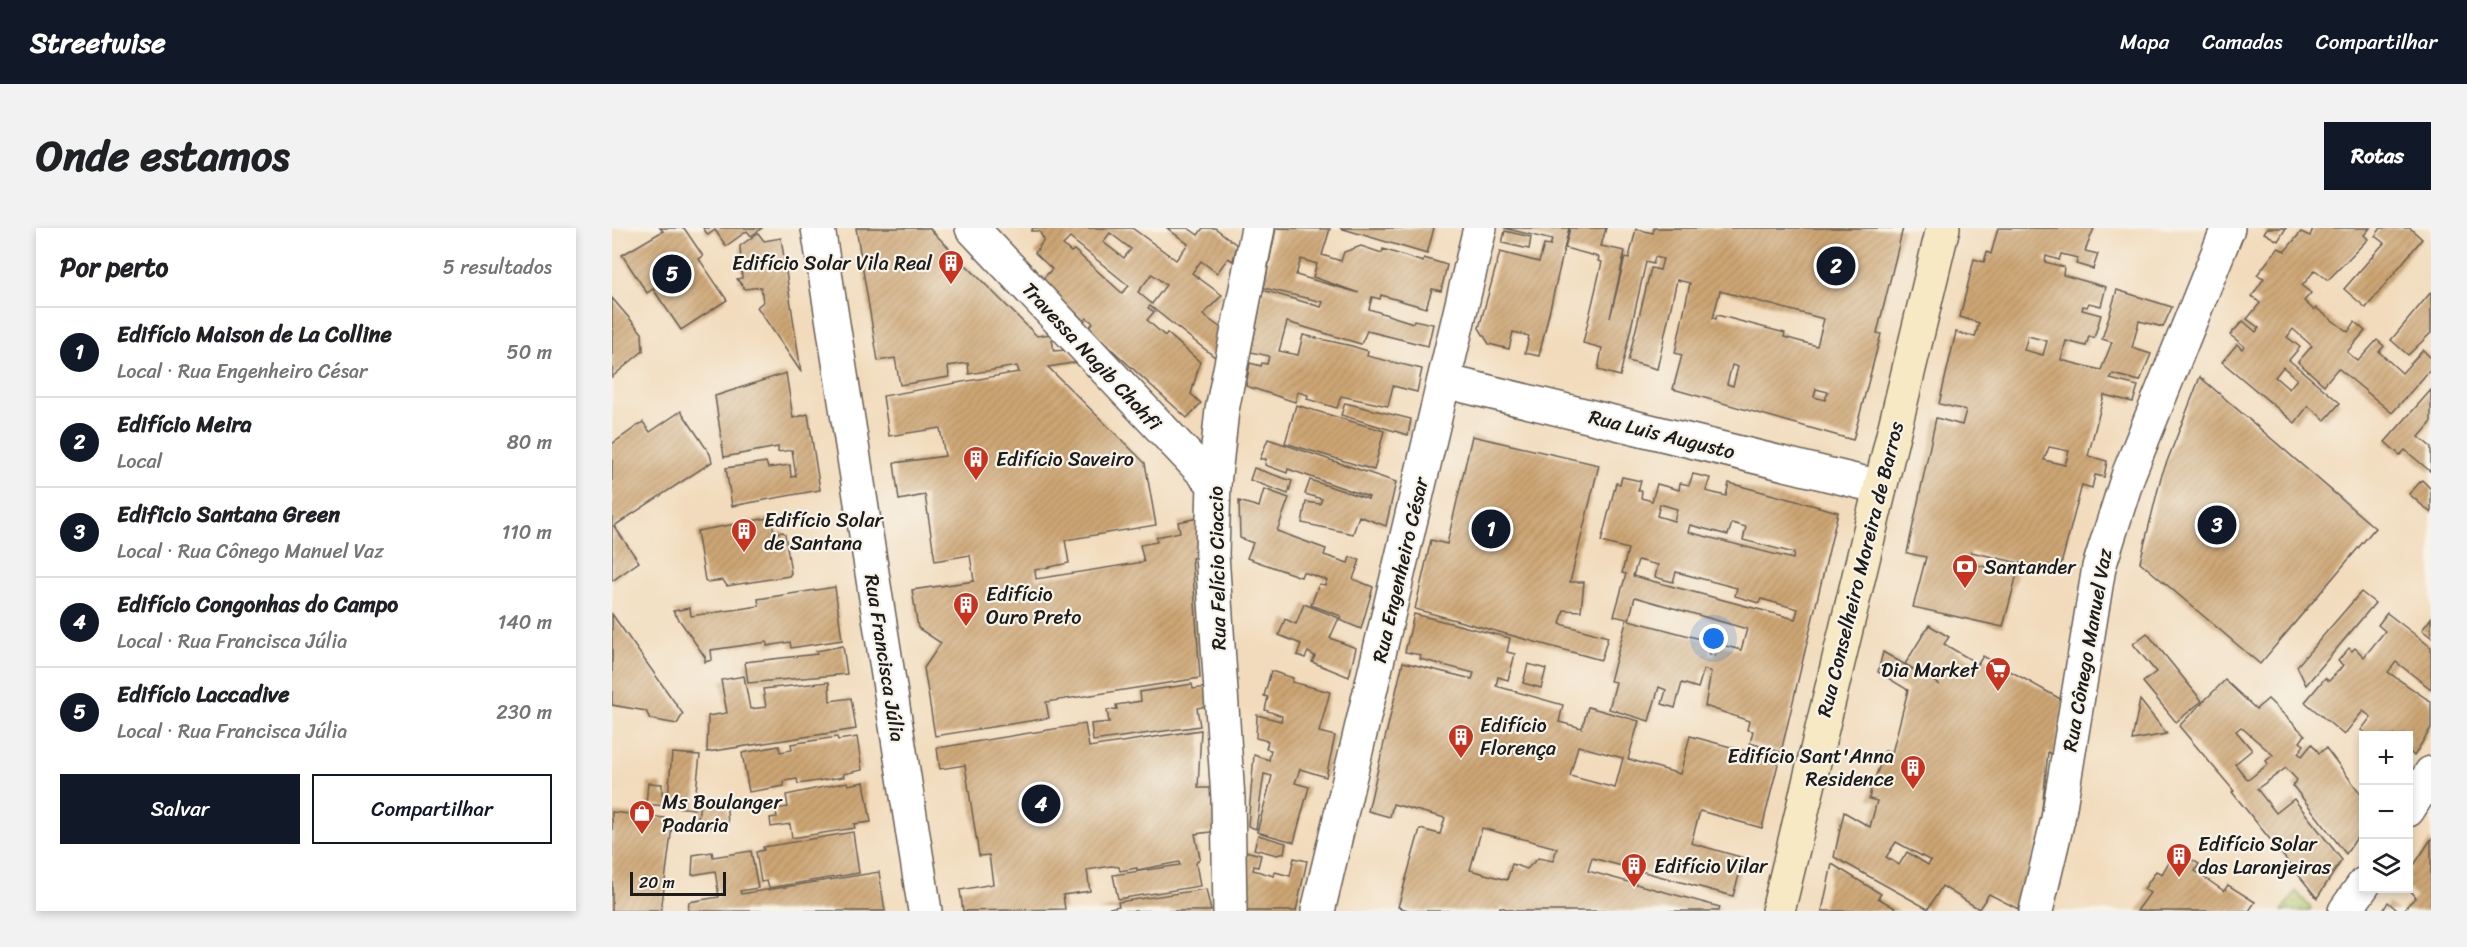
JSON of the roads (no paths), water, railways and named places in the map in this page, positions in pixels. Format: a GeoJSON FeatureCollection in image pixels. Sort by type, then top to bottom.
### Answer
{"type":"FeatureCollection","features":[{"type":"Feature","properties":{"kind":"main road","name":"Rua Conselheiro Moreira de Barros"},"geometry":{"type":"LineString","coordinates":[[1778,911],[1943,228]]}},
{"type":"Feature","properties":{"kind":"street","name":"Rua Francisca Júlia"},"geometry":{"type":"LineString","coordinates":[[818,228],[925,911]]}},
{"type":"Feature","properties":{"kind":"street","name":"Rua Felício Ciaccio"},"geometry":{"type":"LineString","coordinates":[[1230,911],[1228,799],[1212,554],[1214,484],[1222,410],[1257,228]]}},
{"type":"Feature","properties":{"kind":"street","name":"Rua Engenheiro César"},"geometry":{"type":"LineString","coordinates":[[1318,911],[1480,228]]}},
{"type":"Feature","properties":{"kind":"street","name":"Rua Cônego Manuel Vaz"},"geometry":{"type":"LineString","coordinates":[[2036,911],[2058,819],[2098,567],[2129,473],[2228,228]]}},
{"type":"Feature","properties":{"kind":"street","name":"Travessa Nagib Chohfi"},"geometry":{"type":"LineString","coordinates":[[980,232],[1214,484]]}},
{"type":"Feature","properties":{"kind":"street","name":"Rua Luis Augusto"},"geometry":{"type":"LineString","coordinates":[[1444,381],[1880,487]]}},
{"type":"Feature","properties":{"kind":"street"},"geometry":{"type":"LineString","coordinates":[[2413,803],[2431,773]]}},
{"type":"Feature","properties":{"kind":"street"},"geometry":{"type":"LineString","coordinates":[[2345,911],[2359,891]]}},
{"type":"Feature","properties":{"kind":"place","name":"Edifício Meira"},"geometry":{"type":"Point","coordinates":[1836,266]}},
{"type":"Feature","properties":{"kind":"place","name":"Edifício Laccadive"},"geometry":{"type":"Point","coordinates":[672,274]}},
{"type":"Feature","properties":{"kind":"place","name":"Edifício Solar Vila Real"},"geometry":{"type":"Point","coordinates":[951,286]}},
{"type":"Feature","properties":{"kind":"place","name":"Edifício Saveiro"},"geometry":{"type":"Point","coordinates":[976,482]}},
{"type":"Feature","properties":{"kind":"place","name":"Edificio Santana Green"},"geometry":{"type":"Point","coordinates":[2217,525]}},
{"type":"Feature","properties":{"kind":"place","name":"Edifício Maison de La Colline"},"geometry":{"type":"Point","coordinates":[1491,529]}},
{"type":"Feature","properties":{"kind":"place","name":"Edifício Solar de Santana"},"geometry":{"type":"Point","coordinates":[744,554]}},
{"type":"Feature","properties":{"kind":"place","name":"Santander"},"geometry":{"type":"Point","coordinates":[1965,590]}},
{"type":"Feature","properties":{"kind":"place","name":"Edifício Ouro Preto"},"geometry":{"type":"Point","coordinates":[966,628]}},
{"type":"Feature","properties":{"kind":"place","name":"Dia Market"},"geometry":{"type":"Point","coordinates":[1998,693]}},
{"type":"Feature","properties":{"kind":"place","name":"Edifício Florença"},"geometry":{"type":"Point","coordinates":[1461,760]}},
{"type":"Feature","properties":{"kind":"place","name":"Edifício Sant'Anna Residence"},"geometry":{"type":"Point","coordinates":[1913,791]}},
{"type":"Feature","properties":{"kind":"place","name":"Edifício Congonhas do Campo"},"geometry":{"type":"Point","coordinates":[1041,804]}},
{"type":"Feature","properties":{"kind":"place","name":"Ms Boulanger Padaria"},"geometry":{"type":"Point","coordinates":[642,836]}},
{"type":"Feature","properties":{"kind":"place","name":"Edifício Solar das Laranjeiras"},"geometry":{"type":"Point","coordinates":[2179,879]}},
{"type":"Feature","properties":{"kind":"place","name":"Edifício Vilar"},"geometry":{"type":"Point","coordinates":[1634,889]}}]}
